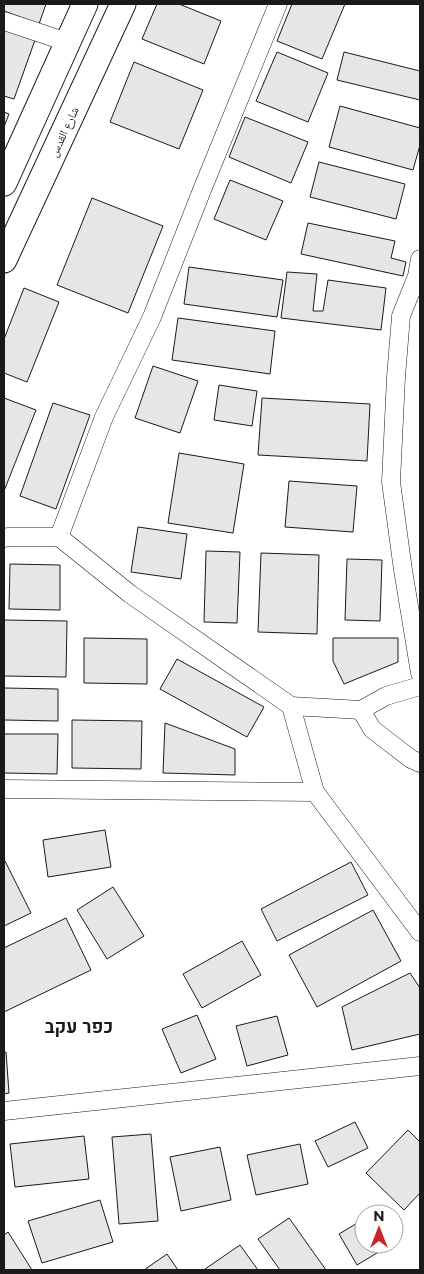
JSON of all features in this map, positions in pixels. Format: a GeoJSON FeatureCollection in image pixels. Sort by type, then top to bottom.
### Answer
{"type":"FeatureCollection","features":[{"type":"Feature","properties":{"kind":"main road"},"geometry":{"type":"LineString","coordinates":[[4,183],[85,4]]}},
{"type":"Feature","properties":{"kind":"main road","name":"شارع القدس"},"geometry":{"type":"LineString","coordinates":[[4,260],[123,4]]}},
{"type":"Feature","properties":{"kind":"street"},"geometry":{"type":"LineString","coordinates":[[59,537],[104,417],[152,317],[278,4]]}},
{"type":"Feature","properties":{"kind":"street"},"geometry":{"type":"LineString","coordinates":[[4,21],[67,42]]}},
{"type":"Feature","properties":{"kind":"street"},"geometry":{"type":"LineString","coordinates":[[420,259],[417,276],[401,316],[391,482],[402,570],[420,673]]}},
{"type":"Feature","properties":{"kind":"street"},"geometry":{"type":"LineString","coordinates":[[4,538],[59,537],[130,594],[291,706],[361,710],[386,696],[420,686]]}},
{"type":"Feature","properties":{"kind":"street"},"geometry":{"type":"LineString","coordinates":[[291,706],[315,792],[420,932]]}},
{"type":"Feature","properties":{"kind":"street"},"geometry":{"type":"LineString","coordinates":[[361,710],[372,729],[420,763]]}},
{"type":"Feature","properties":{"kind":"street"},"geometry":{"type":"LineString","coordinates":[[4,789],[315,792]]}},
{"type":"Feature","properties":{"kind":"street"},"geometry":{"type":"LineString","coordinates":[[4,1111],[420,1066]]}},
{"type":"Feature","properties":{"kind":"building"},"geometry":{"type":"Polygon","coordinates":[[[4,4],[46,4],[39,24],[4,11],[4,4]]]}},
{"type":"Feature","properties":{"kind":"building"},"geometry":{"type":"Polygon","coordinates":[[[157,4],[179,4],[221,21],[204,64],[142,39],[157,4]]]}},
{"type":"Feature","properties":{"kind":"building"},"geometry":{"type":"Polygon","coordinates":[[[292,4],[345,4],[322,59],[277,41],[292,4]]]}},
{"type":"Feature","properties":{"kind":"building"},"geometry":{"type":"Polygon","coordinates":[[[4,29],[35,40],[14,99],[4,96],[4,29]]]}},
{"type":"Feature","properties":{"kind":"building"},"geometry":{"type":"Polygon","coordinates":[[[277,52],[328,73],[308,122],[256,101],[277,52]]]}},
{"type":"Feature","properties":{"kind":"building"},"geometry":{"type":"Polygon","coordinates":[[[344,52],[420,71],[420,100],[337,80],[344,52]]]}},
{"type":"Feature","properties":{"kind":"building"},"geometry":{"type":"Polygon","coordinates":[[[134,62],[203,90],[179,149],[110,122],[134,62]]]}},
{"type":"Feature","properties":{"kind":"building"},"geometry":{"type":"Polygon","coordinates":[[[340,106],[420,128],[420,145],[413,170],[329,147],[340,106]]]}},
{"type":"Feature","properties":{"kind":"building"},"geometry":{"type":"Polygon","coordinates":[[[4,112],[9,114],[4,127],[4,112]]]}},
{"type":"Feature","properties":{"kind":"building"},"geometry":{"type":"Polygon","coordinates":[[[245,117],[308,142],[291,183],[229,157],[245,117]]]}},
{"type":"Feature","properties":{"kind":"building"},"geometry":{"type":"Polygon","coordinates":[[[319,162],[405,184],[396,219],[310,197],[319,162]]]}},
{"type":"Feature","properties":{"kind":"building"},"geometry":{"type":"Polygon","coordinates":[[[230,180],[283,201],[266,240],[214,219],[230,180]]]}},
{"type":"Feature","properties":{"kind":"building"},"geometry":{"type":"Polygon","coordinates":[[[92,198],[163,226],[128,313],[57,285],[92,198]]]}},
{"type":"Feature","properties":{"kind":"building"},"geometry":{"type":"Polygon","coordinates":[[[308,223],[395,241],[391,258],[406,262],[403,276],[301,254],[308,223]]]}},
{"type":"Feature","properties":{"kind":"building"},"geometry":{"type":"Polygon","coordinates":[[[189,267],[283,280],[277,317],[184,304],[189,267]]]}},
{"type":"Feature","properties":{"kind":"building"},"geometry":{"type":"Polygon","coordinates":[[[287,272],[317,274],[313,311],[323,311],[328,280],[386,288],[381,330],[281,318],[287,272]]]}},
{"type":"Feature","properties":{"kind":"building"},"geometry":{"type":"Polygon","coordinates":[[[24,288],[59,302],[27,382],[4,373],[4,339],[24,288]]]}},
{"type":"Feature","properties":{"kind":"building"},"geometry":{"type":"Polygon","coordinates":[[[178,318],[275,331],[270,374],[172,360],[178,318]]]}},
{"type":"Feature","properties":{"kind":"building"},"geometry":{"type":"Polygon","coordinates":[[[153,366],[198,381],[180,433],[135,418],[153,366]]]}},
{"type":"Feature","properties":{"kind":"building"},"geometry":{"type":"Polygon","coordinates":[[[219,385],[257,391],[252,426],[214,420],[219,385]]]}},
{"type":"Feature","properties":{"kind":"building"},"geometry":{"type":"Polygon","coordinates":[[[4,398],[36,410],[4,491],[4,398]]]}},
{"type":"Feature","properties":{"kind":"building"},"geometry":{"type":"Polygon","coordinates":[[[262,398],[370,404],[367,461],[258,455],[262,398]]]}},
{"type":"Feature","properties":{"kind":"building"},"geometry":{"type":"Polygon","coordinates":[[[53,403],[90,415],[56,509],[20,496],[53,403]]]}},
{"type":"Feature","properties":{"kind":"building"},"geometry":{"type":"Polygon","coordinates":[[[179,453],[244,464],[233,533],[168,523],[179,453]]]}},
{"type":"Feature","properties":{"kind":"building"},"geometry":{"type":"Polygon","coordinates":[[[289,481],[357,486],[353,532],[285,527],[289,481]]]}},
{"type":"Feature","properties":{"kind":"building"},"geometry":{"type":"Polygon","coordinates":[[[138,527],[187,534],[181,579],[131,572],[138,527]]]}},
{"type":"Feature","properties":{"kind":"building"},"geometry":{"type":"Polygon","coordinates":[[[206,551],[240,552],[237,623],[204,622],[206,551]]]}},
{"type":"Feature","properties":{"kind":"building"},"geometry":{"type":"Polygon","coordinates":[[[261,553],[319,555],[317,634],[258,632],[261,553]]]}},
{"type":"Feature","properties":{"kind":"building"},"geometry":{"type":"Polygon","coordinates":[[[347,559],[382,560],[380,621],[345,620],[347,559]]]}},
{"type":"Feature","properties":{"kind":"building"},"geometry":{"type":"Polygon","coordinates":[[[10,564],[60,565],[60,610],[9,609],[10,564]]]}},
{"type":"Feature","properties":{"kind":"building"},"geometry":{"type":"Polygon","coordinates":[[[4,620],[67,621],[66,677],[4,676],[4,620]]]}},
{"type":"Feature","properties":{"kind":"building"},"geometry":{"type":"Polygon","coordinates":[[[84,638],[147,639],[147,684],[84,683],[84,638]]]}},
{"type":"Feature","properties":{"kind":"building"},"geometry":{"type":"Polygon","coordinates":[[[333,638],[398,638],[398,662],[344,684],[333,661],[333,638]]]}},
{"type":"Feature","properties":{"kind":"building"},"geometry":{"type":"Polygon","coordinates":[[[177,659],[264,707],[247,737],[160,689],[177,659]]]}},
{"type":"Feature","properties":{"kind":"building"},"geometry":{"type":"Polygon","coordinates":[[[4,688],[58,689],[58,721],[4,720],[4,688]]]}},
{"type":"Feature","properties":{"kind":"building"},"geometry":{"type":"Polygon","coordinates":[[[72,720],[142,721],[141,769],[72,768],[72,720]]]}},
{"type":"Feature","properties":{"kind":"building"},"geometry":{"type":"Polygon","coordinates":[[[165,723],[235,749],[235,775],[163,773],[165,723]]]}},
{"type":"Feature","properties":{"kind":"building"},"geometry":{"type":"Polygon","coordinates":[[[4,734],[58,734],[57,774],[4,773],[4,734]]]}},
{"type":"Feature","properties":{"kind":"building"},"geometry":{"type":"Polygon","coordinates":[[[105,830],[111,867],[48,877],[43,840],[105,830]]]}},
{"type":"Feature","properties":{"kind":"building"},"geometry":{"type":"Polygon","coordinates":[[[4,861],[31,913],[4,926],[4,861]]]}},
{"type":"Feature","properties":{"kind":"building"},"geometry":{"type":"Polygon","coordinates":[[[351,862],[368,895],[277,941],[261,909],[351,862]]]}},
{"type":"Feature","properties":{"kind":"building"},"geometry":{"type":"Polygon","coordinates":[[[113,887],[144,936],[107,959],[77,910],[113,887]]]}},
{"type":"Feature","properties":{"kind":"building"},"geometry":{"type":"Polygon","coordinates":[[[373,910],[401,961],[317,1007],[289,955],[373,910]]]}},
{"type":"Feature","properties":{"kind":"building"},"geometry":{"type":"Polygon","coordinates":[[[66,918],[91,970],[4,1012],[4,948],[66,918]]]}},
{"type":"Feature","properties":{"kind":"building"},"geometry":{"type":"Polygon","coordinates":[[[242,941],[261,975],[202,1008],[183,974],[242,941]]]}},
{"type":"Feature","properties":{"kind":"building"},"geometry":{"type":"Polygon","coordinates":[[[410,973],[420,988],[420,1034],[352,1050],[342,1007],[410,973]]]}},
{"type":"Feature","properties":{"kind":"building"},"geometry":{"type":"Polygon","coordinates":[[[197,1015],[216,1059],[181,1073],[162,1029],[197,1015]]]}},
{"type":"Feature","properties":{"kind":"building"},"geometry":{"type":"Polygon","coordinates":[[[277,1016],[288,1055],[247,1066],[236,1026],[277,1016]]]}},
{"type":"Feature","properties":{"kind":"building"},"geometry":{"type":"Polygon","coordinates":[[[6,1052],[9,1093],[4,1094],[4,1053],[6,1052]]]}},
{"type":"Feature","properties":{"kind":"building"},"geometry":{"type":"Polygon","coordinates":[[[355,1122],[368,1148],[328,1167],[315,1141],[355,1122]]]}},
{"type":"Feature","properties":{"kind":"building"},"geometry":{"type":"Polygon","coordinates":[[[408,1130],[420,1142],[420,1193],[404,1210],[404,1204],[398,1204],[366,1173],[408,1130]]]}},
{"type":"Feature","properties":{"kind":"building"},"geometry":{"type":"Polygon","coordinates":[[[151,1134],[158,1221],[119,1224],[112,1137],[151,1134]]]}},
{"type":"Feature","properties":{"kind":"building"},"geometry":{"type":"Polygon","coordinates":[[[84,1136],[89,1179],[15,1187],[10,1144],[84,1136]]]}},
{"type":"Feature","properties":{"kind":"building"},"geometry":{"type":"Polygon","coordinates":[[[300,1144],[308,1184],[256,1195],[247,1155],[300,1144]]]}},
{"type":"Feature","properties":{"kind":"building"},"geometry":{"type":"Polygon","coordinates":[[[220,1147],[231,1200],[181,1211],[170,1157],[220,1147]]]}},
{"type":"Feature","properties":{"kind":"building"},"geometry":{"type":"Polygon","coordinates":[[[100,1200],[113,1242],[42,1263],[28,1221],[100,1200]]]}},
{"type":"Feature","properties":{"kind":"building"},"geometry":{"type":"Polygon","coordinates":[[[289,1218],[326,1270],[280,1270],[258,1239],[289,1218]]]}},
{"type":"Feature","properties":{"kind":"building"},"geometry":{"type":"Polygon","coordinates":[[[354,1225],[354,1254],[375,1254],[357,1265],[339,1234],[354,1225]]]}},
{"type":"Feature","properties":{"kind":"building"},"geometry":{"type":"Polygon","coordinates":[[[8,1232],[32,1270],[4,1270],[4,1235],[8,1232]]]}},
{"type":"Feature","properties":{"kind":"building"},"geometry":{"type":"Polygon","coordinates":[[[240,1245],[258,1270],[205,1270],[205,1269],[240,1245]]]}},
{"type":"Feature","properties":{"kind":"building"},"geometry":{"type":"Polygon","coordinates":[[[167,1254],[178,1270],[144,1270],[167,1254]]]}},
{"type":"Feature","properties":{"kind":"district","name":"כפר עקב"},"geometry":{"type":"Point","coordinates":[79,1027]}}]}
